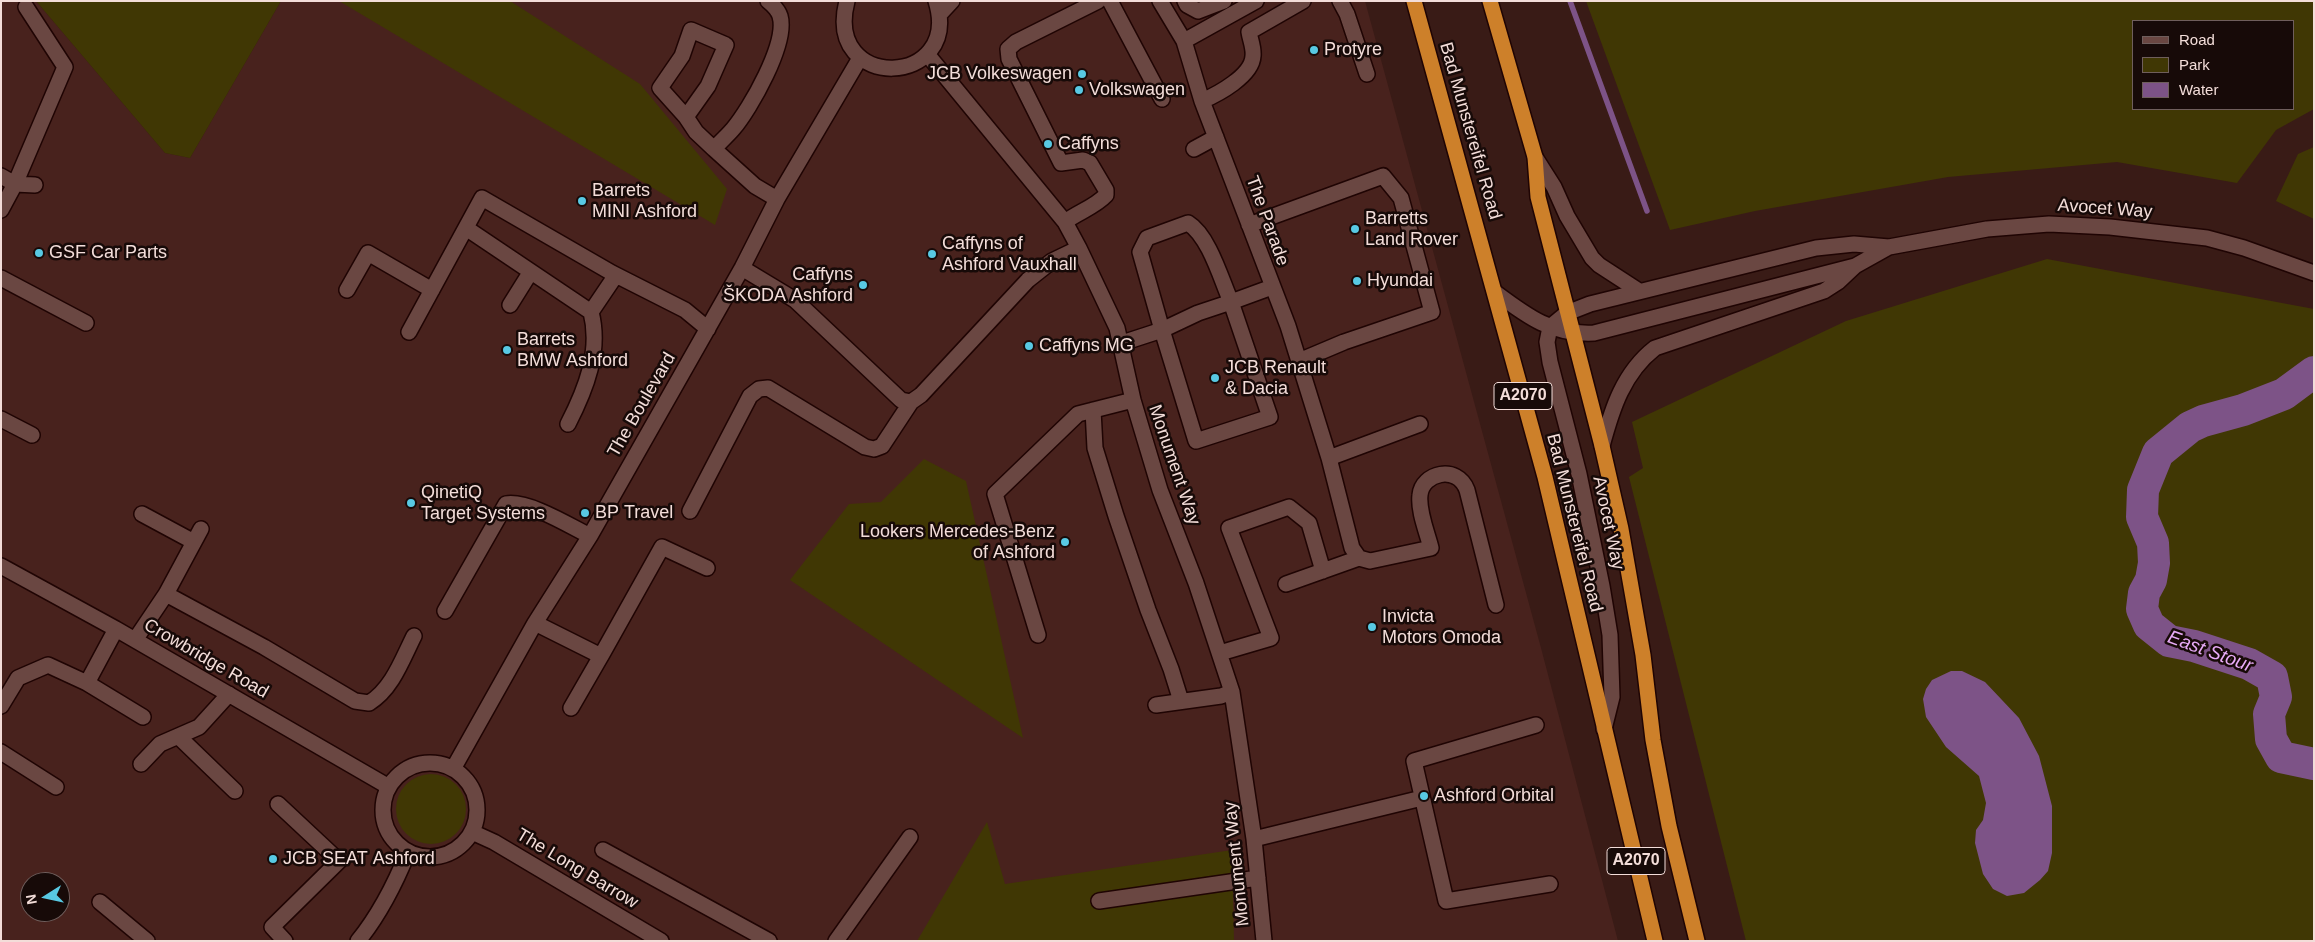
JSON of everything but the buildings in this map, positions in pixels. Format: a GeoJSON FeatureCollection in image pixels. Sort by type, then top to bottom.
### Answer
{"type":"FeatureCollection","features":[{"type":"Feature","properties":{"kind":"highway","name":"Bad Munstereifel Road"},"geometry":{"type":"LineString","coordinates":[[1414,1],[1546,477],[1655,941]]}},
{"type":"Feature","properties":{"kind":"highway","name":"A2070"},"geometry":{"type":"LineString","coordinates":[[1490,1],[1534,157],[1538,197],[1602,446],[1620,529],[1643,655],[1653,740],[1669,826],[1697,941]]}},
{"type":"Feature","properties":{"kind":"street"},"geometry":{"type":"LineString","coordinates":[[714,149],[733,129],[754,99],[778,48],[780,17],[774,6],[768,1]]}},
{"type":"Feature","properties":{"kind":"street"},"geometry":{"type":"LineString","coordinates":[[847,1],[843,15],[843,29],[849,45],[860,58],[875,67],[892,70],[914,65],[928,54],[940,31],[938,8],[952,1]]}},
{"type":"Feature","properties":{"kind":"street"},"geometry":{"type":"LineString","coordinates":[[1065,222],[1079,212],[1101,201],[1106,195],[1106,190],[1090,163],[1083,160],[1061,163],[1009,59],[1008,49],[1016,42],[1098,1]]}},
{"type":"Feature","properties":{"kind":"street"},"geometry":{"type":"LineString","coordinates":[[1110,1],[1162,99]]}},
{"type":"Feature","properties":{"kind":"street","name":"The Parade"},"geometry":{"type":"LineString","coordinates":[[1160,1],[1184,42],[1202,101],[1288,326],[1330,458],[1355,553]]}},
{"type":"Feature","properties":{"kind":"street"},"geometry":{"type":"LineString","coordinates":[[1185,1],[1187,5],[1198,11],[1224,1]]}},
{"type":"Feature","properties":{"kind":"street"},"geometry":{"type":"LineString","coordinates":[[1184,42],[1256,1]]}},
{"type":"Feature","properties":{"kind":"street"},"geometry":{"type":"LineString","coordinates":[[1202,101],[1229,88],[1250,65],[1253,56],[1249,32],[1303,1]]}},
{"type":"Feature","properties":{"kind":"street"},"geometry":{"type":"LineString","coordinates":[[1340,1],[1345,9],[1367,74]]}},
{"type":"Feature","properties":{"kind":"street"},"geometry":{"type":"LineString","coordinates":[[1,210],[15,184],[65,67],[26,7]]}},
{"type":"Feature","properties":{"kind":"street"},"geometry":{"type":"LineString","coordinates":[[686,117],[708,86],[726,45],[691,30],[682,56],[660,88],[686,117],[696,132],[755,186],[777,199]]}},
{"type":"Feature","properties":{"kind":"street","name":"Monument Way"},"geometry":{"type":"LineString","coordinates":[[928,54],[1065,222],[1080,248],[1116,328],[1132,400],[1160,490],[1196,583],[1232,692],[1254,839],[1264,941]]}},
{"type":"Feature","properties":{"kind":"street","name":"The Boulevard"},"geometry":{"type":"LineString","coordinates":[[453,769],[535,623],[590,536],[742,268],[777,199],[860,58]]}},
{"type":"Feature","properties":{"kind":"street"},"geometry":{"type":"LineString","coordinates":[[1194,149],[1216,137]]}},
{"type":"Feature","properties":{"kind":"street"},"geometry":{"type":"LineString","coordinates":[[1534,157],[1554,186],[1567,216],[1592,258],[1599,265],[1639,291]]}},
{"type":"Feature","properties":{"kind":"street"},"geometry":{"type":"LineString","coordinates":[[1,176],[15,184],[35,185]]}},
{"type":"Feature","properties":{"kind":"street"},"geometry":{"type":"LineString","coordinates":[[1249,225],[1384,176],[1401,198],[1432,312],[1344,342],[1299,362]]}},
{"type":"Feature","properties":{"kind":"street"},"geometry":{"type":"LineString","coordinates":[[409,332],[482,198],[616,275],[685,310],[708,329]]}},
{"type":"Feature","properties":{"kind":"street"},"geometry":{"type":"LineString","coordinates":[[1188,222],[1197,229],[1231,302],[1270,417],[1196,441],[1162,330],[1140,252],[1147,238],[1188,222]]}},
{"type":"Feature","properties":{"kind":"street","name":"Avocet Way"},"geometry":{"type":"LineString","coordinates":[[1604,729],[1612,697],[1610,635],[1579,474],[1550,362],[1547,342],[1550,326],[1567,313],[1590,304],[1639,291],[1816,248],[1854,244],[1889,247],[1987,229],[2050,224],[2110,227],[2206,238],[2244,248],[2314,273]]}},
{"type":"Feature","properties":{"kind":"street"},"geometry":{"type":"LineString","coordinates":[[466,228],[530,273],[591,312]]}},
{"type":"Feature","properties":{"kind":"street","name":"Avocet Way"},"geometry":{"type":"LineString","coordinates":[[1602,446],[1619,391],[1643,357],[1655,348],[1824,291],[1838,282],[1855,266],[1889,247]]}},
{"type":"Feature","properties":{"kind":"street"},"geometry":{"type":"LineString","coordinates":[[690,511],[750,396],[759,389],[768,388],[782,395],[865,447],[874,449],[882,446],[911,402],[921,396],[1028,280],[1052,262],[1080,248]]}},
{"type":"Feature","properties":{"kind":"street"},"geometry":{"type":"LineString","coordinates":[[347,290],[368,253],[432,290]]}},
{"type":"Feature","properties":{"kind":"street","name":"Avocet Way"},"geometry":{"type":"LineString","coordinates":[[1496,293],[1525,315],[1550,326],[1572,334],[1594,333],[1855,266]]}},
{"type":"Feature","properties":{"kind":"street"},"geometry":{"type":"LineString","coordinates":[[742,268],[794,300],[901,400],[911,402]]}},
{"type":"Feature","properties":{"kind":"street"},"geometry":{"type":"LineString","coordinates":[[510,305],[530,273]]}},
{"type":"Feature","properties":{"kind":"street"},"geometry":{"type":"LineString","coordinates":[[568,424],[584,392],[592,359],[595,338],[591,312],[616,275]]}},
{"type":"Feature","properties":{"kind":"street"},"geometry":{"type":"LineString","coordinates":[[1,278],[86,323]]}},
{"type":"Feature","properties":{"kind":"street"},"geometry":{"type":"LineString","coordinates":[[1119,344],[1162,330],[1198,313],[1272,287]]}},
{"type":"Feature","properties":{"kind":"street"},"geometry":{"type":"LineString","coordinates":[[1038,635],[995,494],[1078,414],[1132,400]]}},
{"type":"Feature","properties":{"kind":"street"},"geometry":{"type":"LineString","coordinates":[[1094,410],[1095,448],[1116,516],[1181,701]]}},
{"type":"Feature","properties":{"kind":"street"},"geometry":{"type":"LineString","coordinates":[[1,419],[32,435]]}},
{"type":"Feature","properties":{"kind":"street"},"geometry":{"type":"LineString","coordinates":[[1330,458],[1420,424]]}},
{"type":"Feature","properties":{"kind":"street"},"geometry":{"type":"LineString","coordinates":[[1286,584],[1323,571],[1355,553],[1370,561],[1383,560],[1432,548],[1421,509],[1420,493],[1423,485],[1438,475],[1456,475],[1463,480],[1467,490],[1496,605]]}},
{"type":"Feature","properties":{"kind":"street"},"geometry":{"type":"LineString","coordinates":[[445,611],[506,504],[513,503],[550,515],[590,536]]}},
{"type":"Feature","properties":{"kind":"street"},"geometry":{"type":"LineString","coordinates":[[1220,653],[1271,638],[1230,528],[1289,507],[1309,522],[1323,571]]}},
{"type":"Feature","properties":{"kind":"street"},"geometry":{"type":"LineString","coordinates":[[135,640],[166,594],[197,536],[142,514]]}},
{"type":"Feature","properties":{"kind":"street"},"geometry":{"type":"LineString","coordinates":[[571,708],[662,547],[707,568]]}},
{"type":"Feature","properties":{"kind":"street","name":"Crowbridge Road"},"geometry":{"type":"LineString","coordinates":[[1,566],[116,629],[389,787]]}},
{"type":"Feature","properties":{"kind":"street"},"geometry":{"type":"LineString","coordinates":[[166,594],[264,646],[355,701],[369,703],[379,697],[390,683],[414,636]]}},
{"type":"Feature","properties":{"kind":"street"},"geometry":{"type":"LineString","coordinates":[[535,623],[602,656]]}},
{"type":"Feature","properties":{"kind":"street"},"geometry":{"type":"LineString","coordinates":[[87,683],[116,629]]}},
{"type":"Feature","properties":{"kind":"street"},"geometry":{"type":"LineString","coordinates":[[1,706],[18,678],[48,665],[87,683],[143,717]]}},
{"type":"Feature","properties":{"kind":"street"},"geometry":{"type":"LineString","coordinates":[[1156,705],[1221,696],[1232,692]]}},
{"type":"Feature","properties":{"kind":"street"},"geometry":{"type":"LineString","coordinates":[[141,764],[160,744],[199,728],[229,694]]}},
{"type":"Feature","properties":{"kind":"street"},"geometry":{"type":"LineString","coordinates":[[1536,725],[1414,761],[1446,901],[1550,884]]}},
{"type":"Feature","properties":{"kind":"street"},"geometry":{"type":"LineString","coordinates":[[178,736],[234,791]]}},
{"type":"Feature","properties":{"kind":"street"},"geometry":{"type":"LineString","coordinates":[[1,752],[56,787]]}},
{"type":"Feature","properties":{"kind":"street"},"geometry":{"type":"LineString","coordinates":[[425,763],[439,764],[453,769],[465,778],[473,790],[477,804],[477,818],[472,832],[463,844],[451,853],[437,857],[422,857],[408,852],[390,835],[385,823],[385,799],[389,787],[398,776],[410,767],[425,763]]}},
{"type":"Feature","properties":{"kind":"street"},"geometry":{"type":"LineString","coordinates":[[1254,839],[1422,798]]}},
{"type":"Feature","properties":{"kind":"street"},"geometry":{"type":"LineString","coordinates":[[278,804],[338,861],[272,927],[285,941]]}},
{"type":"Feature","properties":{"kind":"street","name":"The Long Barrow"},"geometry":{"type":"LineString","coordinates":[[472,832],[494,842],[661,941]]}},
{"type":"Feature","properties":{"kind":"street"},"geometry":{"type":"LineString","coordinates":[[836,941],[910,837]]}},
{"type":"Feature","properties":{"kind":"street"},"geometry":{"type":"LineString","coordinates":[[603,850],[769,941]]}},
{"type":"Feature","properties":{"kind":"street"},"geometry":{"type":"LineString","coordinates":[[358,941],[376,918],[397,879],[408,852]]}},
{"type":"Feature","properties":{"kind":"street"},"geometry":{"type":"LineString","coordinates":[[1099,901],[1258,878]]}},
{"type":"Feature","properties":{"kind":"street"},"geometry":{"type":"LineString","coordinates":[[100,902],[147,941]]}},
{"type":"Feature","properties":{"kind":"shaded area"},"geometry":{"type":"Polygon","coordinates":[[[1,1],[36,1],[165,153],[190,158],[281,1],[1365,1],[1541,648],[1618,941],[1,941],[1,1]]]}},
{"type":"Feature","properties":{"kind":"green space"},"geometry":{"type":"Polygon","coordinates":[[[36,1],[281,1],[190,158],[165,153],[36,1]]]}},
{"type":"Feature","properties":{"kind":"green space"},"geometry":{"type":"Polygon","coordinates":[[[339,1],[510,1],[640,84],[727,189],[715,225],[339,1]]]}},
{"type":"Feature","properties":{"kind":"green space"},"geometry":{"type":"Polygon","coordinates":[[[1586,1],[2314,1],[2314,109],[2276,130],[2237,183],[2117,162],[1948,177],[1755,211],[1670,230],[1586,1]]]}},
{"type":"Feature","properties":{"kind":"green space"},"geometry":{"type":"Polygon","coordinates":[[[2314,147],[2314,219],[2276,201],[2298,154],[2314,147]]]}},
{"type":"Feature","properties":{"kind":"green space"},"geometry":{"type":"Polygon","coordinates":[[[2047,259],[2314,309],[2314,941],[1746,941],[1629,477],[1643,468],[1632,422],[1846,321],[2047,259]]]}},
{"type":"Feature","properties":{"kind":"green space"},"geometry":{"type":"Polygon","coordinates":[[[924,459],[966,481],[1023,738],[790,580],[849,504],[881,502],[924,459]]]}},
{"type":"Feature","properties":{"kind":"green space"},"geometry":{"type":"Polygon","coordinates":[[[424,774],[438,774],[451,780],[460,789],[466,802],[464,822],[456,834],[438,844],[424,844],[411,838],[402,829],[396,816],[396,802],[402,789],[411,780],[424,774]]]}},
{"type":"Feature","properties":{"kind":"green space"},"geometry":{"type":"Polygon","coordinates":[[[987,822],[1005,884],[1232,850],[1234,941],[917,941],[987,822]]]}},
{"type":"Feature","properties":{"kind":"water"},"geometry":{"type":"Polygon","coordinates":[[[1951,671],[1962,671],[1985,682],[2019,718],[2039,756],[2052,806],[2052,853],[2048,871],[2024,893],[2007,896],[1993,889],[1983,874],[1975,843],[1976,830],[1983,820],[1986,803],[1979,776],[1946,747],[1926,717],[1923,699],[1926,689],[1932,680],[1951,671]]]}},
{"type":"Feature","properties":{"kind":"waterway"},"geometry":{"type":"LineString","coordinates":[[1570,1],[1647,211]]}},
{"type":"Feature","properties":{"kind":"waterway","name":"East Stour"},"geometry":{"type":"LineString","coordinates":[[2314,372],[2284,394],[2243,410],[2203,421],[2190,427],[2158,453],[2143,490],[2142,517],[2153,543],[2154,563],[2151,580],[2144,593],[2142,609],[2149,625],[2169,641],[2194,646],[2249,664],[2272,677],[2276,697],[2269,714],[2271,739],[2281,757],[2314,764]]}},
{"type":"Feature","properties":{"kind":"place","name":"Protyre"},"geometry":{"type":"Point","coordinates":[1314,50]}},
{"type":"Feature","properties":{"kind":"place","name":"JCB Volkeswagen"},"geometry":{"type":"Point","coordinates":[1082,74]}},
{"type":"Feature","properties":{"kind":"place","name":"Volkswagen"},"geometry":{"type":"Point","coordinates":[1079,90]}},
{"type":"Feature","properties":{"kind":"place","name":"Caffyns"},"geometry":{"type":"Point","coordinates":[1048,144]}},
{"type":"Feature","properties":{"kind":"place","name":"Barrets MINI Ashford"},"geometry":{"type":"Point","coordinates":[582,201]}},
{"type":"Feature","properties":{"kind":"place","name":"Barretts Land Rover"},"geometry":{"type":"Point","coordinates":[1355,229]}},
{"type":"Feature","properties":{"kind":"place","name":"GSF Car Parts"},"geometry":{"type":"Point","coordinates":[39,253]}},
{"type":"Feature","properties":{"kind":"place","name":"Caffyns of Ashford Vauxhall"},"geometry":{"type":"Point","coordinates":[932,254]}},
{"type":"Feature","properties":{"kind":"place","name":"Hyundai"},"geometry":{"type":"Point","coordinates":[1357,281]}},
{"type":"Feature","properties":{"kind":"place","name":"Caffyns ŠKODA Ashford"},"geometry":{"type":"Point","coordinates":[863,285]}},
{"type":"Feature","properties":{"kind":"place","name":"Caffyns MG"},"geometry":{"type":"Point","coordinates":[1029,346]}},
{"type":"Feature","properties":{"kind":"place","name":"Barrets BMW Ashford"},"geometry":{"type":"Point","coordinates":[507,350]}},
{"type":"Feature","properties":{"kind":"place","name":"JCB Renault & Dacia"},"geometry":{"type":"Point","coordinates":[1215,378]}},
{"type":"Feature","properties":{"kind":"place","name":"QinetiQ Target Systems"},"geometry":{"type":"Point","coordinates":[411,503]}},
{"type":"Feature","properties":{"kind":"place","name":"BP Travel"},"geometry":{"type":"Point","coordinates":[585,513]}},
{"type":"Feature","properties":{"kind":"place","name":"Lookers Mercedes-Benz of Ashford"},"geometry":{"type":"Point","coordinates":[1065,542]}},
{"type":"Feature","properties":{"kind":"place","name":"Invicta Motors Omoda"},"geometry":{"type":"Point","coordinates":[1372,627]}},
{"type":"Feature","properties":{"kind":"place","name":"Ashford Orbital"},"geometry":{"type":"Point","coordinates":[1424,796]}},
{"type":"Feature","properties":{"kind":"place","name":"JCB SEAT Ashford"},"geometry":{"type":"Point","coordinates":[273,859]}}]}
